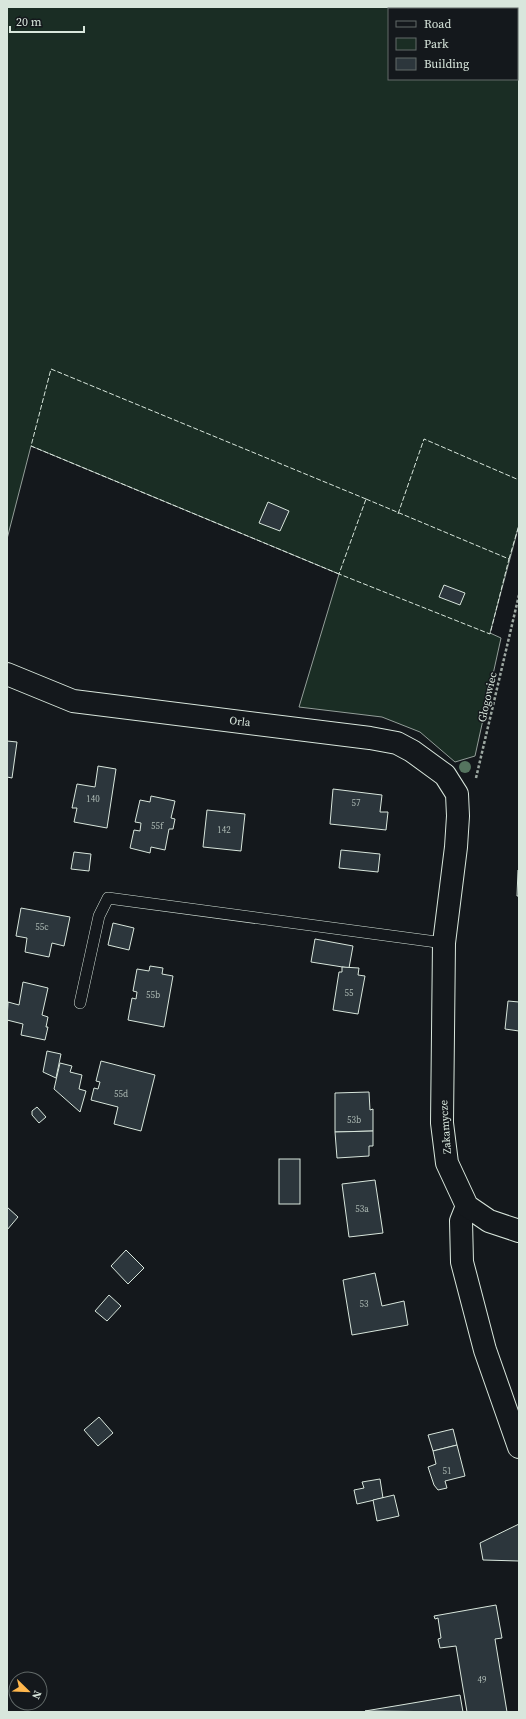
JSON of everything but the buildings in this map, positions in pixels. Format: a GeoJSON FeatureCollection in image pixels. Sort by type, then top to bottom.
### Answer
{"type":"FeatureCollection","features":[{"type":"Feature","properties":{"kind":"street","name":"Orla"},"geometry":{"type":"LineString","coordinates":[[7,674],[73,701],[370,738],[397,743],[412,750],[445,775],[457,794]]}},
{"type":"Feature","properties":{"kind":"street","name":"Zakamycze"},"geometry":{"type":"LineString","coordinates":[[457,794],[458,816],[456,847],[444,943],[442,1123],[447,1163],[467,1206]]}},
{"type":"Feature","properties":{"kind":"street"},"geometry":{"type":"LineString","coordinates":[[519,1231],[489,1221],[467,1206],[461,1222],[462,1262],[485,1350],[519,1447]]}},
{"type":"Feature","properties":{"kind":"lane"},"geometry":{"type":"LineString","coordinates":[[80,1003],[99,916],[108,898],[444,943]]}},
{"type":"Feature","properties":{"kind":"path","name":"Głogowiec"},"geometry":{"type":"LineString","coordinates":[[457,794],[475,782],[519,595]]}},
{"type":"Feature","properties":{"kind":"green space"},"geometry":{"type":"Polygon","coordinates":[[[7,7],[519,7],[519,525],[490,633],[501,638],[475,756],[455,762],[420,732],[382,717],[299,707],[339,574],[31,446],[7,539],[7,7]]]}},
{"type":"Feature","properties":{"kind":"fence"},"geometry":{"type":"LineString","coordinates":[[339,574],[31,446],[51,369],[366,499]]}},
{"type":"Feature","properties":{"kind":"fence"},"geometry":{"type":"LineString","coordinates":[[398,514],[424,439],[519,480]]}},
{"type":"Feature","properties":{"kind":"fence"},"geometry":{"type":"LineString","coordinates":[[366,499],[509,559],[490,634],[339,574],[366,499]]}},
{"type":"Feature","properties":{"kind":"fence"},"geometry":{"type":"LineString","coordinates":[[509,559],[519,525]]}}]}
